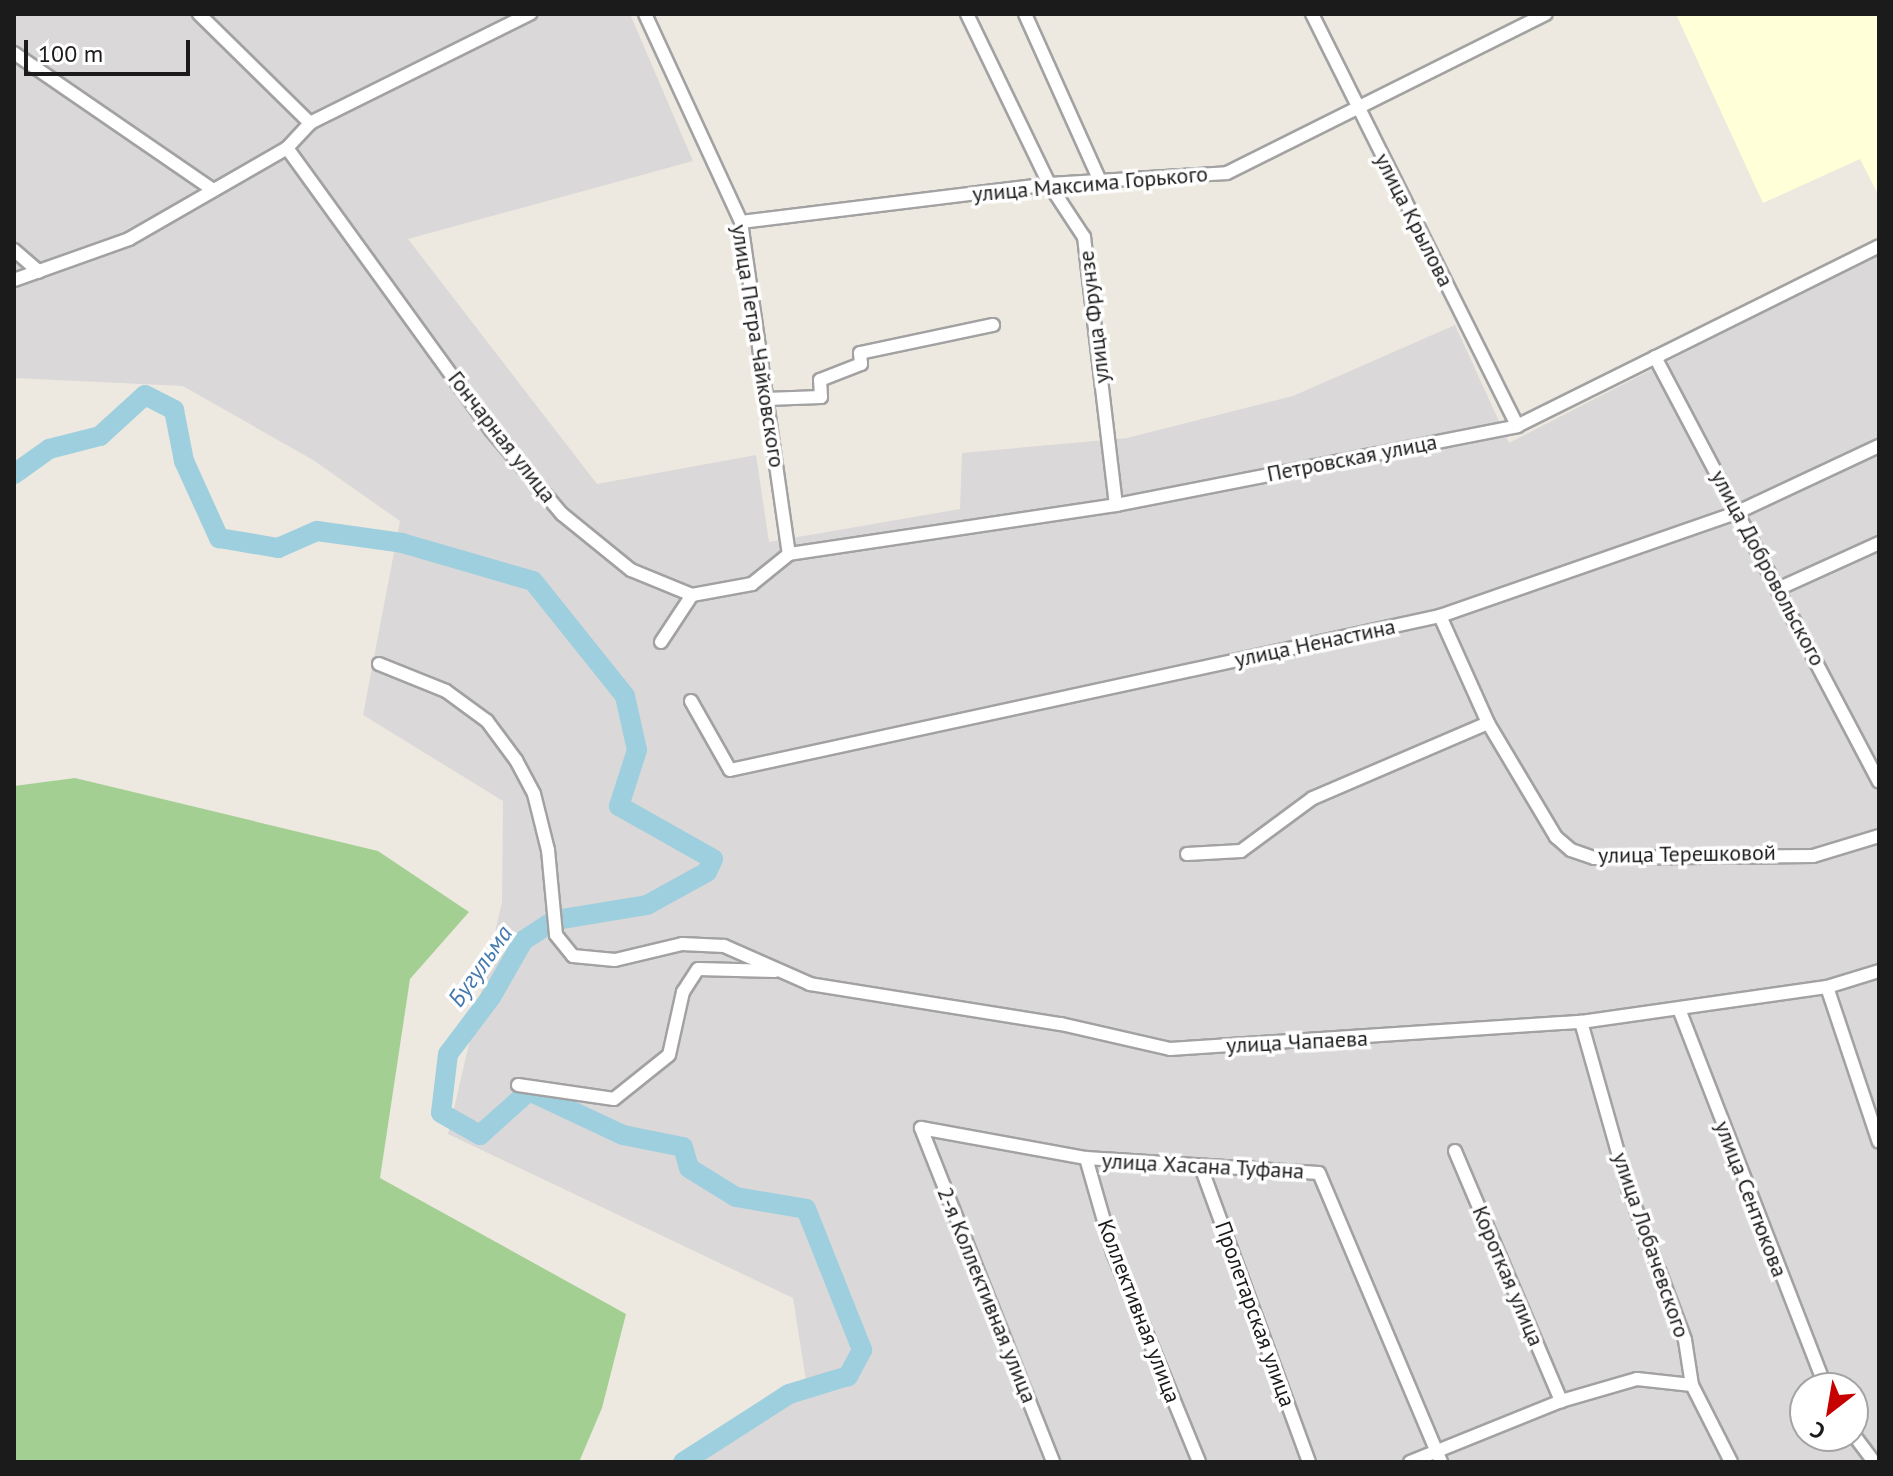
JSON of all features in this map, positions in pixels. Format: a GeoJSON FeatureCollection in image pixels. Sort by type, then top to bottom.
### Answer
{"type":"FeatureCollection","features":[{"type":"Feature","properties":{"kind":"street"},"geometry":{"type":"LineString","coordinates":[[199,14],[310,123]]}},
{"type":"Feature","properties":{"kind":"street"},"geometry":{"type":"LineString","coordinates":[[14,280],[129,239],[287,148],[310,123],[530,14]]}},
{"type":"Feature","properties":{"kind":"street","name":"улица Петра Чайковского"},"geometry":{"type":"LineString","coordinates":[[645,14],[741,222],[789,554]]}},
{"type":"Feature","properties":{"kind":"street","name":"улица Фрунзе"},"geometry":{"type":"LineString","coordinates":[[967,14],[1049,184],[1084,237],[1116,505]]}},
{"type":"Feature","properties":{"kind":"street"},"geometry":{"type":"LineString","coordinates":[[1025,14],[1100,181]]}},
{"type":"Feature","properties":{"kind":"street","name":"улица Крылова"},"geometry":{"type":"LineString","coordinates":[[1312,14],[1517,426]]}},
{"type":"Feature","properties":{"kind":"street","name":"улица Максима Горького"},"geometry":{"type":"LineString","coordinates":[[741,222],[1049,184],[1227,173],[1356,105],[1546,14]]}},
{"type":"Feature","properties":{"kind":"street"},"geometry":{"type":"LineString","coordinates":[[14,53],[212,189]]}},
{"type":"Feature","properties":{"kind":"street","name":"Гончарная улица"},"geometry":{"type":"LineString","coordinates":[[287,148],[491,430],[562,514],[631,570],[692,595]]}},
{"type":"Feature","properties":{"kind":"street","name":"Петровская улица"},"geometry":{"type":"LineString","coordinates":[[789,554],[1116,505],[1517,426],[1879,246]]}},
{"type":"Feature","properties":{"kind":"street"},"geometry":{"type":"LineString","coordinates":[[14,250],[39,272]]}},
{"type":"Feature","properties":{"kind":"street"},"geometry":{"type":"LineString","coordinates":[[766,399],[821,397],[820,380],[861,364],[860,353],[993,325]]}},
{"type":"Feature","properties":{"kind":"street","name":"улица Добровольского"},"geometry":{"type":"LineString","coordinates":[[1655,357],[1780,588],[1879,781]]}},
{"type":"Feature","properties":{"kind":"street","name":"улица Ненастина"},"geometry":{"type":"LineString","coordinates":[[691,701],[730,770],[1440,616],[1738,512],[1879,446]]}},
{"type":"Feature","properties":{"kind":"street"},"geometry":{"type":"LineString","coordinates":[[1780,588],[1879,543]]}},
{"type":"Feature","properties":{"kind":"street"},"geometry":{"type":"LineString","coordinates":[[661,642],[692,595],[752,584],[789,554]]}},
{"type":"Feature","properties":{"kind":"street","name":"улица Терешковой"},"geometry":{"type":"LineString","coordinates":[[1440,616],[1488,723],[1556,837],[1579,854],[1813,856],[1879,836]]}},
{"type":"Feature","properties":{"kind":"street","name":"улица Чапаева"},"geometry":{"type":"LineString","coordinates":[[379,664],[446,691],[487,721],[516,760],[534,794],[548,850],[556,935],[573,956],[615,960],[682,944],[724,946],[810,984],[1047,1022],[1170,1049],[1581,1022],[1827,987],[1879,971]]}},
{"type":"Feature","properties":{"kind":"street"},"geometry":{"type":"LineString","coordinates":[[1187,854],[1241,851],[1313,798],[1488,723]]}},
{"type":"Feature","properties":{"kind":"street"},"geometry":{"type":"LineString","coordinates":[[518,1085],[614,1099],[669,1055],[683,992],[698,969],[782,972]]}},
{"type":"Feature","properties":{"kind":"street"},"geometry":{"type":"LineString","coordinates":[[1827,987],[1879,1142]]}},
{"type":"Feature","properties":{"kind":"street","name":"улица Сентюкова"},"geometry":{"type":"LineString","coordinates":[[1679,1009],[1820,1372]]}},
{"type":"Feature","properties":{"kind":"street","name":"улица Лобачевского"},"geometry":{"type":"LineString","coordinates":[[1581,1022],[1628,1188],[1685,1340],[1692,1385],[1731,1462]]}},
{"type":"Feature","properties":{"kind":"street","name":"улица Хасана Туфана"},"geometry":{"type":"LineString","coordinates":[[921,1128],[1086,1158],[1319,1173],[1438,1456]]}},
{"type":"Feature","properties":{"kind":"street","name":"2-я Коллективная улица"},"geometry":{"type":"LineString","coordinates":[[921,1128],[1053,1462]]}},
{"type":"Feature","properties":{"kind":"street","name":"Короткая улица"},"geometry":{"type":"LineString","coordinates":[[1455,1151],[1561,1401]]}},
{"type":"Feature","properties":{"kind":"street","name":"Коллективная улица"},"geometry":{"type":"LineString","coordinates":[[1086,1158],[1113,1252],[1199,1462]]}},
{"type":"Feature","properties":{"kind":"street","name":"Пролетарская улица"},"geometry":{"type":"LineString","coordinates":[[1201,1167],[1309,1462]]}},
{"type":"Feature","properties":{"kind":"street"},"geometry":{"type":"LineString","coordinates":[[1410,1462],[1438,1456],[1561,1401],[1637,1379],[1692,1385]]}},
{"type":"Feature","properties":{"kind":"shaded area"},"geometry":{"type":"Polygon","coordinates":[[[14,14],[630,14],[693,161],[408,239],[597,484],[756,455],[769,542],[960,509],[962,453],[1127,438],[1293,396],[1455,325],[1509,443],[1879,253],[1879,1462],[688,1462],[807,1387],[793,1298],[448,1134],[502,902],[503,801],[363,715],[400,521],[313,460],[183,386],[14,378],[14,14]]]}},
{"type":"Feature","properties":{"kind":"shaded area"},"geometry":{"type":"Polygon","coordinates":[[[1676,14],[1879,14],[1879,196],[1860,159],[1763,203],[1676,14]]]}},
{"type":"Feature","properties":{"kind":"green space"},"geometry":{"type":"Polygon","coordinates":[[[75,778],[378,851],[469,912],[410,979],[380,1178],[626,1314],[602,1408],[579,1462],[14,1462],[14,786],[75,778]]]}},
{"type":"Feature","properties":{"kind":"waterway","name":"Бугульма"},"geometry":{"type":"LineString","coordinates":[[14,474],[49,449],[100,436],[145,395],[174,410],[184,461],[219,538],[278,548],[317,531],[402,543],[533,581],[625,696],[637,750],[619,806],[713,859],[707,872],[647,905],[555,920],[523,941],[491,997],[448,1054],[441,1113],[480,1135],[529,1091],[623,1135],[683,1147],[689,1168],[736,1197],[806,1209],[862,1350],[848,1376],[789,1394],[683,1462]]}}]}
